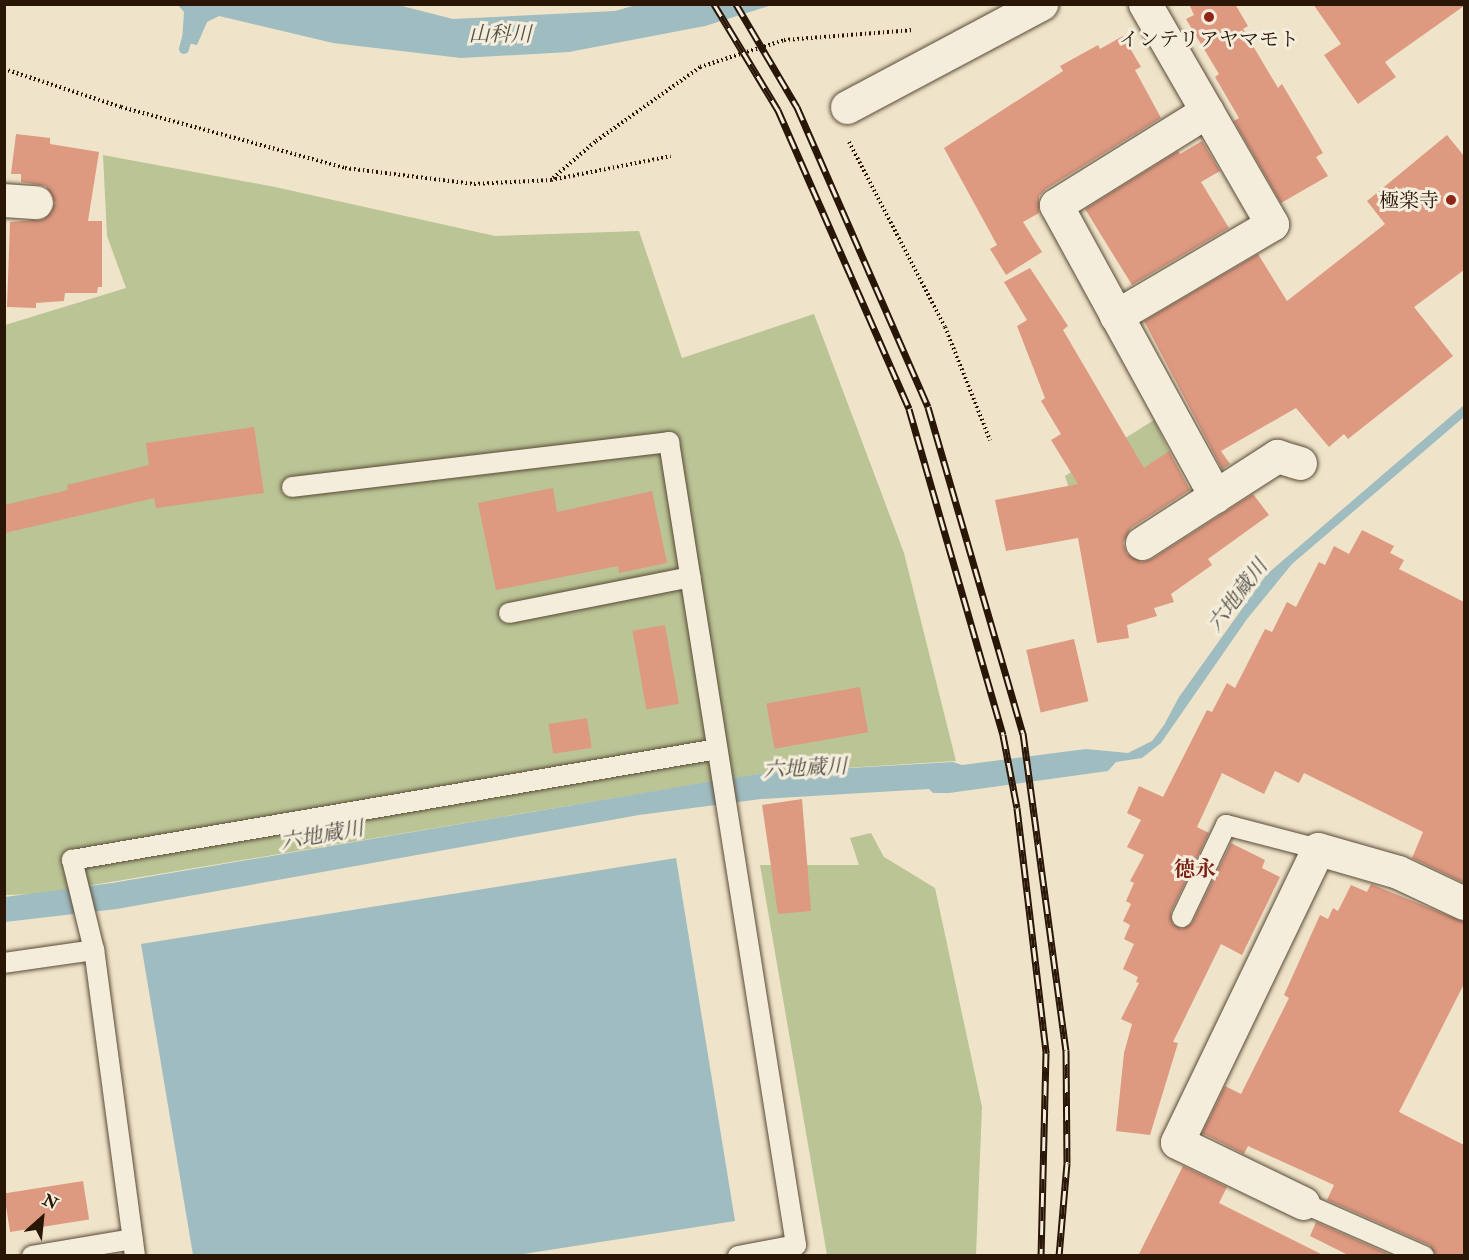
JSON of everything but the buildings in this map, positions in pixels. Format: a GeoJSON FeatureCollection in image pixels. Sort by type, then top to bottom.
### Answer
{"type":"FeatureCollection","features":[{"type":"Feature","properties":{"kind":"street"},"geometry":{"type":"LineString","coordinates":[[847,107],[1041,4]]}},
{"type":"Feature","properties":{"kind":"street"},"geometry":{"type":"LineString","coordinates":[[1116,316],[1272,224],[1145,4]]}},
{"type":"Feature","properties":{"kind":"street"},"geometry":{"type":"LineString","coordinates":[[1207,111],[1056,205],[1215,496]]}},
{"type":"Feature","properties":{"kind":"street"},"geometry":{"type":"LineString","coordinates":[[1142,543],[1277,456],[1300,463]]}},
{"type":"Feature","properties":{"kind":"street"},"geometry":{"type":"LineString","coordinates":[[1303,1203],[1177,1142],[1318,849],[1398,872],[1464,903]]}},
{"type":"Feature","properties":{"kind":"lane"},"geometry":{"type":"LineString","coordinates":[[292,487],[669,442],[726,811],[798,1250],[738,1256]]}},
{"type":"Feature","properties":{"kind":"lane"},"geometry":{"type":"LineString","coordinates":[[509,613],[690,577]]}},
{"type":"Feature","properties":{"kind":"lane"},"geometry":{"type":"LineString","coordinates":[[32,1256],[134,1247],[94,950],[83,916],[72,860],[717,749]]}},
{"type":"Feature","properties":{"kind":"lane"},"geometry":{"type":"LineString","coordinates":[[1182,917],[1226,825],[1318,849]]}},
{"type":"Feature","properties":{"kind":"lane"},"geometry":{"type":"LineString","coordinates":[[4,963],[94,950]]}},
{"type":"Feature","properties":{"kind":"lane"},"geometry":{"type":"LineString","coordinates":[[1303,1203],[1424,1256]]}},
{"type":"Feature","properties":{"kind":"path"},"geometry":{"type":"LineString","coordinates":[[551,180],[596,141],[700,67],[784,39],[887,31]]}},
{"type":"Feature","properties":{"kind":"path"},"geometry":{"type":"LineString","coordinates":[[4,69],[121,107],[345,168],[474,184],[551,180],[671,156]]}},
{"type":"Feature","properties":{"kind":"path"},"geometry":{"type":"LineString","coordinates":[[847,107],[843,120],[844,134],[945,327],[990,440]]}},
{"type":"Feature","properties":{"kind":"green space"},"geometry":{"type":"Polygon","coordinates":[[[103,155],[275,187],[495,236],[639,231],[682,358],[814,314],[904,553],[956,761],[765,773],[39,894],[5,895],[5,325],[126,288],[107,236],[103,155]]]}},
{"type":"Feature","properties":{"kind":"green space"},"geometry":{"type":"Polygon","coordinates":[[[1154,420],[1170,454],[1079,521],[1065,476],[1154,420]]]}},
{"type":"Feature","properties":{"kind":"green space"},"geometry":{"type":"Polygon","coordinates":[[[871,833],[884,857],[935,888],[982,1107],[976,1255],[827,1255],[760,865],[859,865],[850,838],[871,833]]]}},
{"type":"Feature","properties":{"kind":"water","name":"山科川"},"geometry":{"type":"Polygon","coordinates":[[[178,5],[398,5],[453,19],[615,11],[636,5],[772,5],[705,26],[569,52],[461,58],[333,43],[219,16],[207,22],[197,45],[182,42],[184,12],[178,5]]]}},
{"type":"Feature","properties":{"kind":"water"},"geometry":{"type":"Polygon","coordinates":[[[1464,405],[1464,417],[1292,564],[1247,619],[1161,743],[1142,758],[1116,762],[1108,771],[949,793],[933,793],[929,789],[761,799],[639,815],[117,909],[5,922],[5,897],[112,883],[765,773],[953,762],[962,765],[1086,749],[1128,753],[1152,741],[1164,725],[1179,697],[1267,574],[1464,405]]]}},
{"type":"Feature","properties":{"kind":"water"},"geometry":{"type":"Polygon","coordinates":[[[676,858],[735,1221],[517,1255],[193,1255],[141,944],[676,858]]]}},
{"type":"Feature","properties":{"kind":"waterway"},"geometry":{"type":"LineString","coordinates":[[184,49],[196,4]]}},
{"type":"Feature","properties":{"kind":"railway"},"geometry":{"type":"LineString","coordinates":[[714,4],[778,110],[909,409],[1003,735],[1017,808],[1046,1053],[1041,1256]]}},
{"type":"Feature","properties":{"kind":"railway"},"geometry":{"type":"LineString","coordinates":[[736,4],[797,107],[928,407],[1023,733],[1066,1050],[1067,1163],[1059,1256]]}},
{"type":"Feature","properties":{"kind":"place","name":"インテリアヤマモト"},"geometry":{"type":"Point","coordinates":[1209,17]}},
{"type":"Feature","properties":{"kind":"place","name":"極楽寺"},"geometry":{"type":"Point","coordinates":[1451,200]}},
{"type":"Feature","properties":{"kind":"district","name":"徳永"},"geometry":{"type":"Point","coordinates":[1195,870]}},
{"type":"Feature","properties":{"kind":"water label","name":"六地蔵川"},"geometry":{"type":"Point","coordinates":[1238,596]}},
{"type":"Feature","properties":{"kind":"water label","name":"六地蔵川"},"geometry":{"type":"Point","coordinates":[805,769]}},
{"type":"Feature","properties":{"kind":"water label","name":"六地蔵川"},"geometry":{"type":"Point","coordinates":[322,836]}}]}
